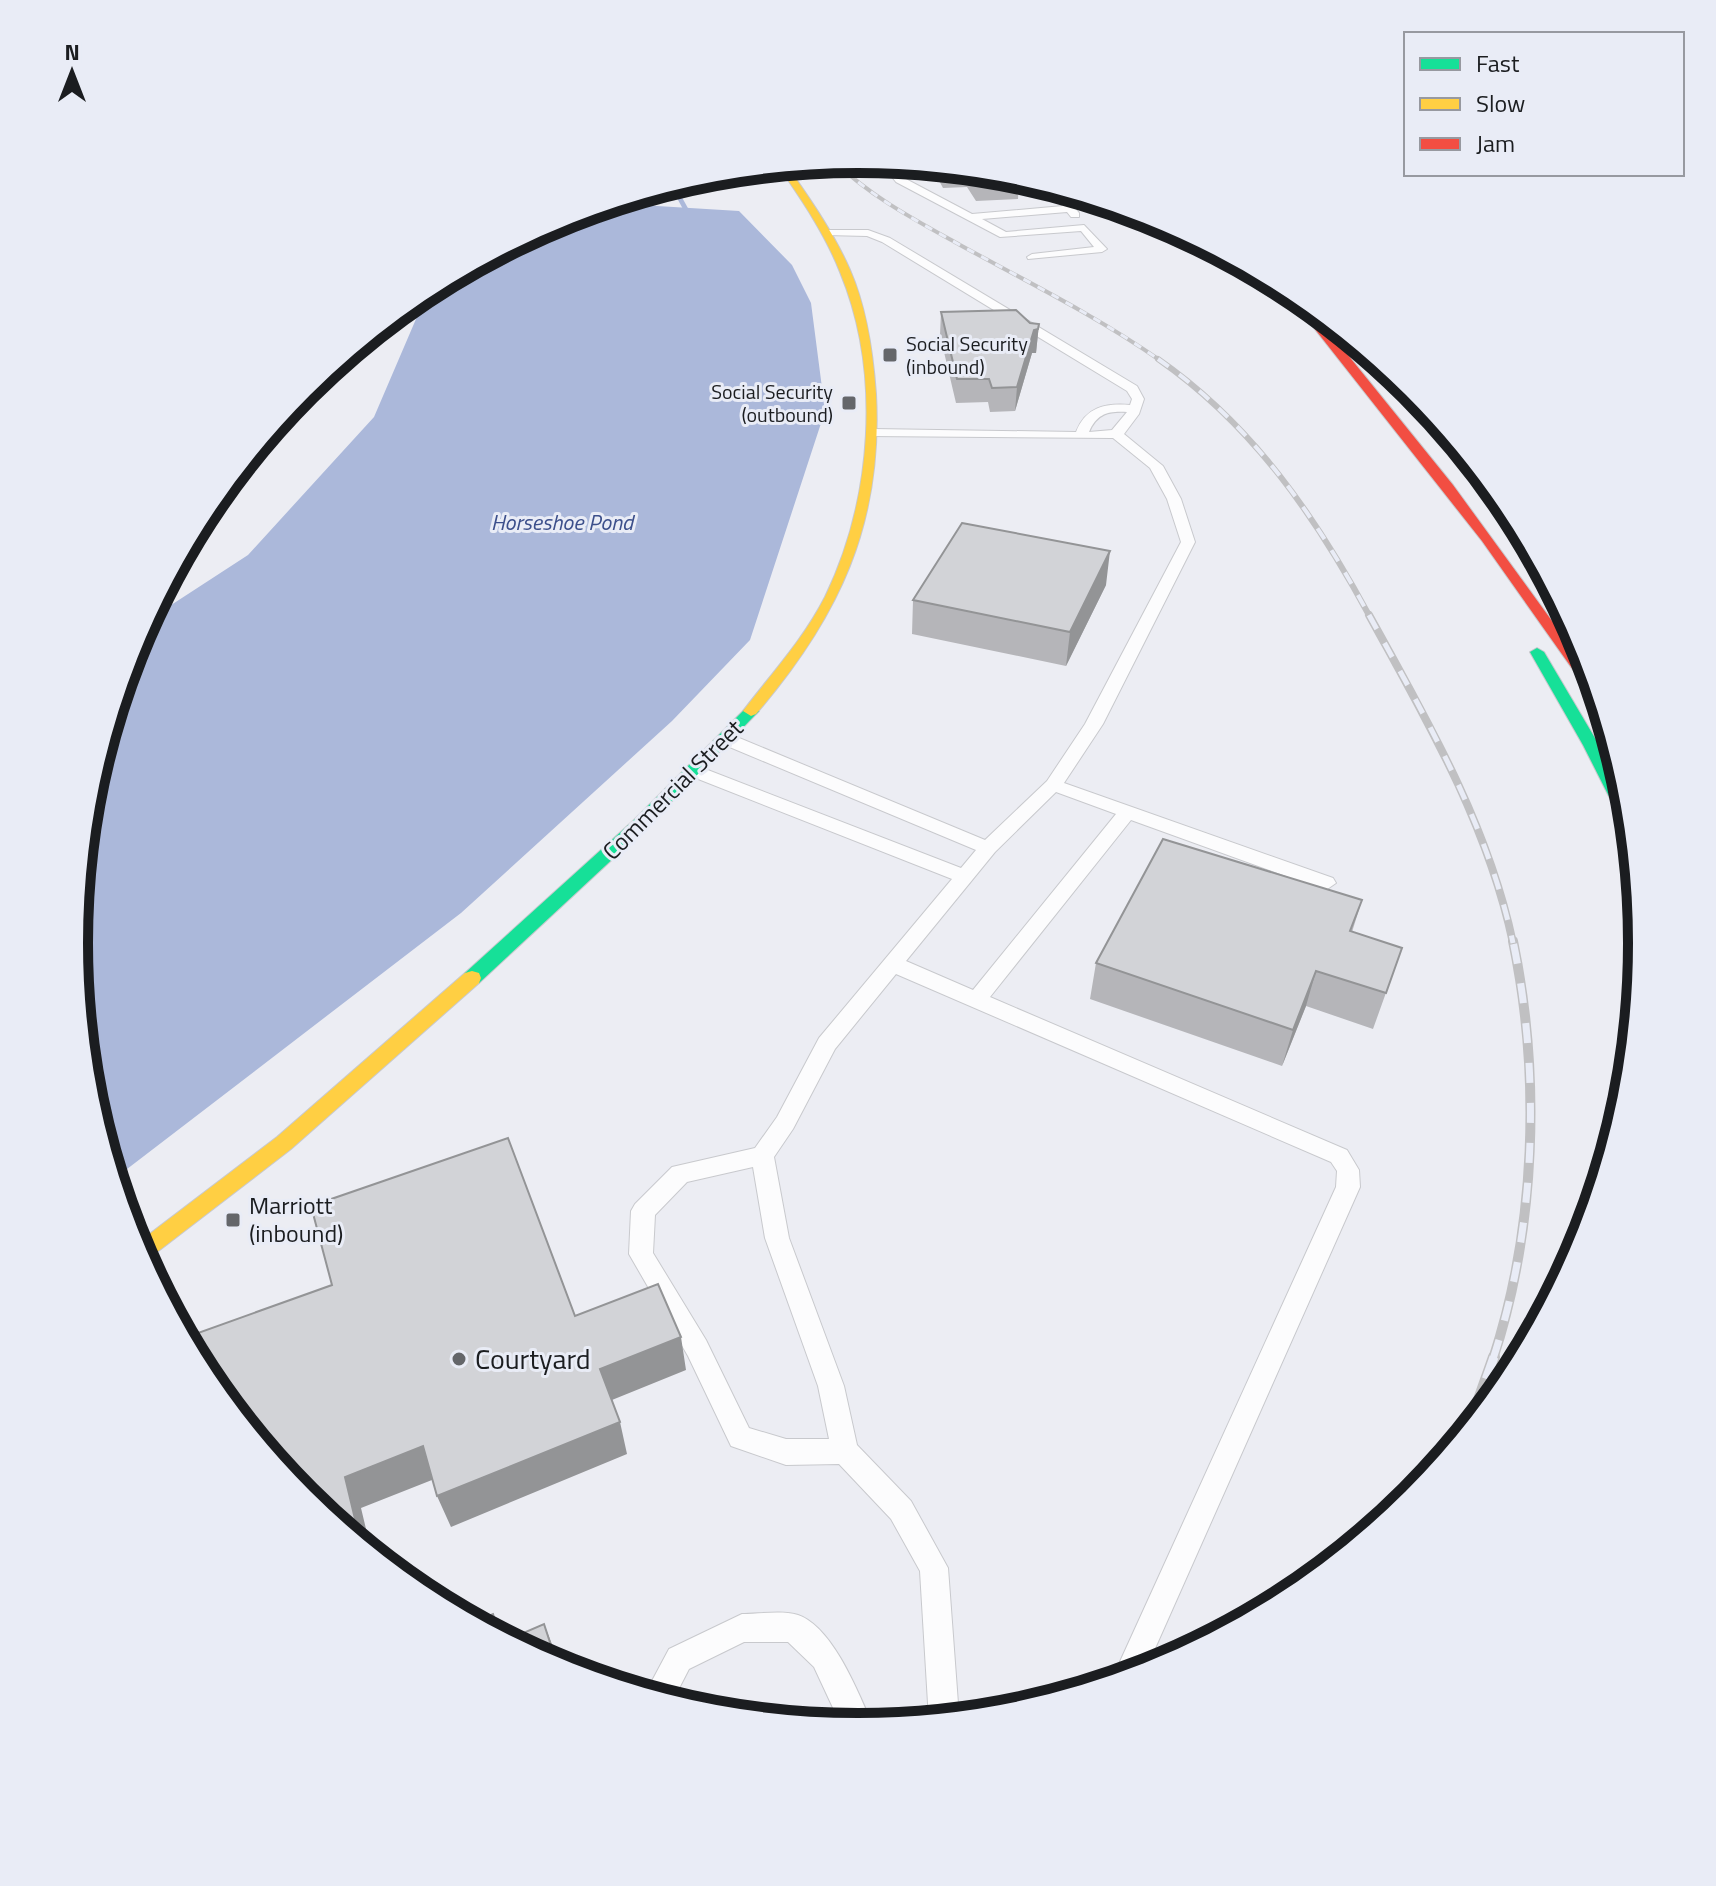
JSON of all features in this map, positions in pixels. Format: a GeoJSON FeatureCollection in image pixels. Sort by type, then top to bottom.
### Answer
{"type":"FeatureCollection","features":[{"type":"Feature","properties":{"kind":"main road","name":"Commercial Street"},"geometry":{"type":"LineString","coordinates":[[150,1246],[352,1087],[619,845],[726,739],[798,655],[844,576],[866,501],[873,433],[863,340],[851,287],[826,232],[790,177]]}},
{"type":"Feature","properties":{"kind":"main road"},"geometry":{"type":"LineString","coordinates":[[1320,327],[1402,427],[1572,655]]}},
{"type":"Feature","properties":{"kind":"main road"},"geometry":{"type":"LineString","coordinates":[[1477,528],[1497,584]]}},
{"type":"Feature","properties":{"kind":"main road"},"geometry":{"type":"LineString","coordinates":[[1529,638],[1611,785]]}},
{"type":"Feature","properties":{"kind":"lane"},"geometry":{"type":"LineString","coordinates":[[895,174],[900,180],[1004,235],[1084,228]]}},
{"type":"Feature","properties":{"kind":"lane"},"geometry":{"type":"LineString","coordinates":[[1032,257],[1102,249],[1063,201]]}},
{"type":"Feature","properties":{"kind":"lane"},"geometry":{"type":"LineString","coordinates":[[972,217],[1070,209]]}},
{"type":"Feature","properties":{"kind":"lane"},"geometry":{"type":"LineString","coordinates":[[826,232],[868,233],[886,240],[1120,379],[1138,399],[1131,419],[1116,434],[873,433]]}},
{"type":"Feature","properties":{"kind":"lane"},"geometry":{"type":"LineString","coordinates":[[973,307],[991,302]]}},
{"type":"Feature","properties":{"kind":"lane"},"geometry":{"type":"LineString","coordinates":[[1081,436],[1086,420],[1095,413],[1113,407],[1135,409]]}},
{"type":"Feature","properties":{"kind":"lane"},"geometry":{"type":"LineString","coordinates":[[845,1451],[786,1452],[740,1437],[697,1348],[641,1254],[643,1211],[680,1174],[762,1156],[785,1123],[827,1044],[988,848],[1053,785],[1094,724],[1188,542],[1174,499],[1156,466],[1116,434]]}},
{"type":"Feature","properties":{"kind":"lane"},"geometry":{"type":"LineString","coordinates":[[726,739],[835,782],[924,824],[988,848]]}},
{"type":"Feature","properties":{"kind":"lane"},"geometry":{"type":"LineString","coordinates":[[694,771],[966,877]]}},
{"type":"Feature","properties":{"kind":"lane"},"geometry":{"type":"LineString","coordinates":[[1053,785],[1326,883]]}},
{"type":"Feature","properties":{"kind":"lane"},"geometry":{"type":"LineString","coordinates":[[976,1000],[1128,811]]}},
{"type":"Feature","properties":{"kind":"lane"},"geometry":{"type":"LineString","coordinates":[[893,964],[1339,1156],[1348,1170],[1348,1187],[1135,1661]]}},
{"type":"Feature","properties":{"kind":"lane"},"geometry":{"type":"LineString","coordinates":[[762,1156],[777,1238],[831,1386],[845,1451],[901,1510],[934,1568],[943,1708]]}},
{"type":"Feature","properties":{"kind":"lane"},"geometry":{"type":"LineString","coordinates":[[663,1688],[679,1659],[742,1628],[794,1628],[824,1657],[851,1713]]}},
{"type":"Feature","properties":{"kind":"water","name":"Horseshoe Pond"},"geometry":{"type":"Polygon","coordinates":[[[640,205],[739,211],[792,265],[811,303],[825,411],[750,640],[672,721],[461,913],[123,1172],[103,1093],[95,1044],[88,943],[95,842],[103,793],[129,695],[164,610],[248,555],[374,417],[419,312],[473,276],[517,252],[610,214],[640,205]]]}},
{"type":"Feature","properties":{"kind":"building"},"geometry":{"type":"Polygon","coordinates":[[[1016,310],[1030,323],[1039,324],[1038,329],[1034,330],[1017,387],[992,388],[989,379],[957,379],[941,312],[1016,310]]]}},
{"type":"Feature","properties":{"kind":"building"},"geometry":{"type":"Polygon","coordinates":[[[962,523],[1110,551],[1070,632],[913,600],[962,523]]]}},
{"type":"Feature","properties":{"kind":"building"},"geometry":{"type":"Polygon","coordinates":[[[1163,839],[1362,900],[1350,931],[1402,948],[1386,993],[1316,971],[1293,1030],[1096,963],[1163,839]]]}},
{"type":"Feature","properties":{"kind":"building","name":"Courtyard"},"geometry":{"type":"Polygon","coordinates":[[[508,1138],[575,1316],[658,1284],[681,1337],[600,1369],[620,1422],[437,1496],[423,1446],[345,1477],[357,1528],[279,1451],[247,1412],[195,1334],[332,1285],[311,1206],[508,1138]]]}},
{"type":"Feature","properties":{"kind":"building"},"geometry":{"type":"Polygon","coordinates":[[[544,1624],[552,1649],[519,1635],[544,1624]]]}},
{"type":"Feature","properties":{"kind":"waterway"},"geometry":{"type":"LineString","coordinates":[[678,195],[686,210]]}},
{"type":"Feature","properties":{"kind":"railway"},"geometry":{"type":"LineString","coordinates":[[848,173],[894,207],[1088,315],[1158,359]]}},
{"type":"Feature","properties":{"kind":"railway"},"geometry":{"type":"LineString","coordinates":[[1158,359],[1224,413],[1253,443],[1304,509],[1370,617]]}},
{"type":"Feature","properties":{"kind":"railway"},"geometry":{"type":"LineString","coordinates":[[1369,615],[1433,734],[1472,815],[1502,899],[1513,943]]}},
{"type":"Feature","properties":{"kind":"railway"},"geometry":{"type":"LineString","coordinates":[[1493,1359],[1518,1257],[1530,1152],[1528,1045],[1513,941]]}},
{"type":"Feature","properties":{"kind":"railway"},"geometry":{"type":"LineString","coordinates":[[1480,1396],[1494,1357]]}},
{"type":"Feature","properties":{"kind":"traffic: fast"},"geometry":{"type":"LineString","coordinates":[[1537,652],[1611,785]]}},
{"type":"Feature","properties":{"kind":"traffic: fast"},"geometry":{"type":"LineString","coordinates":[[472,978],[640,824],[751,711]]}},
{"type":"Feature","properties":{"kind":"traffic: slow"},"geometry":{"type":"LineString","coordinates":[[751,711],[809,637],[831,598],[849,558],[869,472],[872,426],[869,378],[864,337],[854,297],[832,243],[790,177]]}},
{"type":"Feature","properties":{"kind":"traffic: slow"},"geometry":{"type":"LineString","coordinates":[[150,1246],[284,1143],[472,978]]}},
{"type":"Feature","properties":{"kind":"traffic: jam"},"geometry":{"type":"LineString","coordinates":[[1319,327],[1409,437],[1573,658]]}},
{"type":"Feature","properties":{"kind":"place","name":"Social Security (inbound)"},"geometry":{"type":"Point","coordinates":[890,355]}},
{"type":"Feature","properties":{"kind":"place","name":"Social Security (outbound)"},"geometry":{"type":"Point","coordinates":[849,403]}},
{"type":"Feature","properties":{"kind":"place","name":"Marriott (inbound)"},"geometry":{"type":"Point","coordinates":[233,1220]}},
{"type":"Feature","properties":{"kind":"place","name":"Courtyard"},"geometry":{"type":"Point","coordinates":[459,1359]}}]}
